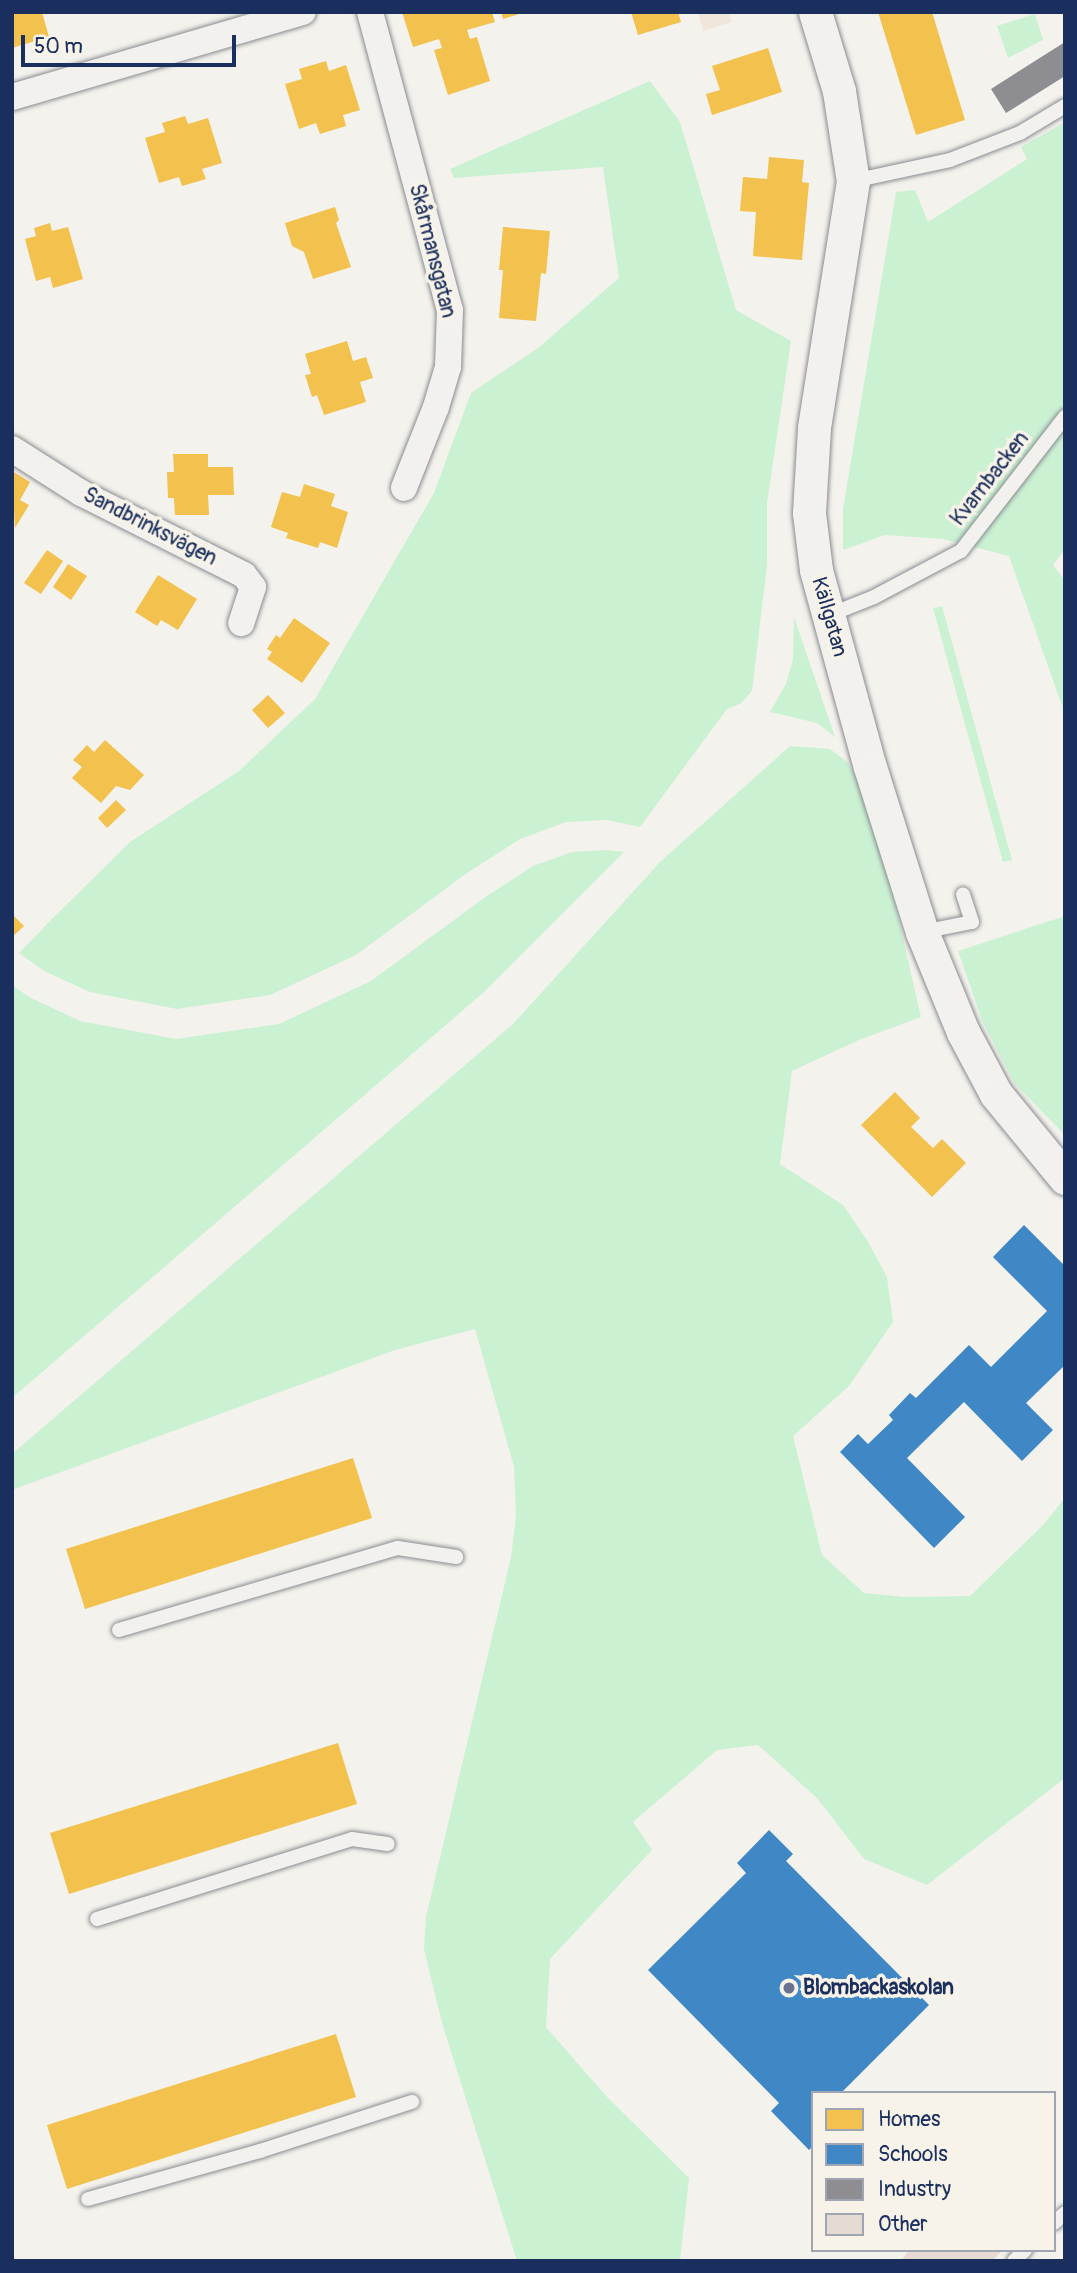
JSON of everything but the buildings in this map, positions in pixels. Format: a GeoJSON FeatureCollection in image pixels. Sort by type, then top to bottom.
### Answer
{"type":"FeatureCollection","features":[{"type":"Feature","properties":{"kind":"street"},"geometry":{"type":"LineString","coordinates":[[12,97],[241,20],[303,12]]}},
{"type":"Feature","properties":{"kind":"street","name":"Skårmansgatan"},"geometry":{"type":"LineString","coordinates":[[370,12],[438,262],[451,328],[448,367],[404,488]]}},
{"type":"Feature","properties":{"kind":"street","name":"Källgatan"},"geometry":{"type":"LineString","coordinates":[[815,12],[839,91],[852,181],[814,428],[808,513],[816,570],[870,767],[922,932],[963,1032],[996,1094],[1065,1178]]}},
{"type":"Feature","properties":{"kind":"street","name":"Sandbrinksvägen"},"geometry":{"type":"LineString","coordinates":[[12,449],[81,493],[244,575],[253,587],[241,623]]}},
{"type":"Feature","properties":{"kind":"lane"},"geometry":{"type":"LineString","coordinates":[[852,181],[950,160],[1020,133],[1065,106]]}},
{"type":"Feature","properties":{"kind":"lane","name":"Kvarnbacken"},"geometry":{"type":"LineString","coordinates":[[829,615],[874,597],[961,551],[1065,417]]}},
{"type":"Feature","properties":{"kind":"lane"},"geometry":{"type":"LineString","coordinates":[[922,932],[972,922],[964,894]]}},
{"type":"Feature","properties":{"kind":"lane"},"geometry":{"type":"LineString","coordinates":[[119,1630],[398,1548],[456,1557]]}},
{"type":"Feature","properties":{"kind":"lane"},"geometry":{"type":"LineString","coordinates":[[97,1919],[352,1839],[388,1844]]}},
{"type":"Feature","properties":{"kind":"lane"},"geometry":{"type":"LineString","coordinates":[[89,2199],[260,2151],[412,2102]]}},
{"type":"Feature","properties":{"kind":"shaded area"},"geometry":{"type":"Polygon","coordinates":[[[698,12],[729,12],[732,22],[703,31],[698,12]]]}},
{"type":"Feature","properties":{"kind":"green space"},"geometry":{"type":"Polygon","coordinates":[[[1035,14],[1043,40],[1008,58],[997,26],[1035,14]]]}},
{"type":"Feature","properties":{"kind":"green space"},"geometry":{"type":"Polygon","coordinates":[[[650,81],[680,122],[736,310],[791,341],[767,503],[767,565],[752,691],[740,704],[727,709],[640,827],[607,820],[566,822],[520,839],[467,873],[356,955],[270,995],[177,1009],[90,992],[44,971],[19,953],[50,921],[130,842],[239,771],[315,699],[434,493],[471,393],[538,348],[619,278],[603,167],[454,178],[450,169],[650,81]]]}},
{"type":"Feature","properties":{"kind":"green space"},"geometry":{"type":"Polygon","coordinates":[[[1065,122],[1065,549],[1053,565],[1065,581],[1065,714],[1009,556],[943,539],[885,535],[843,550],[843,509],[896,192],[915,190],[928,222],[1027,159],[1021,147],[1065,122]]]}},
{"type":"Feature","properties":{"kind":"green space"},"geometry":{"type":"Polygon","coordinates":[[[942,606],[1012,860],[1003,862],[933,608],[942,606]]]}},
{"type":"Feature","properties":{"kind":"green space"},"geometry":{"type":"Polygon","coordinates":[[[794,617],[835,737],[817,723],[770,712],[786,684],[793,659],[794,617]]]}},
{"type":"Feature","properties":{"kind":"green space"},"geometry":{"type":"Polygon","coordinates":[[[790,746],[830,749],[847,762],[871,799],[921,1017],[859,1040],[792,1071],[780,1164],[843,1205],[867,1240],[887,1277],[893,1322],[849,1386],[793,1436],[822,1555],[864,1593],[905,1597],[970,1596],[1043,1525],[1065,1498],[1065,1778],[927,1885],[864,1859],[817,1798],[758,1745],[717,1750],[633,1822],[652,1850],[550,1959],[546,2027],[607,2097],[689,2178],[680,2261],[517,2261],[442,2023],[424,1949],[426,1917],[511,1557],[516,1516],[514,1467],[475,1329],[395,1350],[12,1490],[12,1454],[513,1024],[660,862],[790,746]]]}},
{"type":"Feature","properties":{"kind":"green space"},"geometry":{"type":"Polygon","coordinates":[[[572,852],[624,852],[483,993],[12,1398],[12,985],[29,997],[80,1021],[176,1039],[279,1024],[371,981],[484,898],[533,866],[572,852]]]}},
{"type":"Feature","properties":{"kind":"green space"},"geometry":{"type":"Polygon","coordinates":[[[1065,916],[1065,1135],[1015,1084],[983,1023],[958,951],[1065,916]]]}},
{"type":"Feature","properties":{"kind":"place","name":"Blombackaskolan"},"geometry":{"type":"Point","coordinates":[789,1988]}}]}
